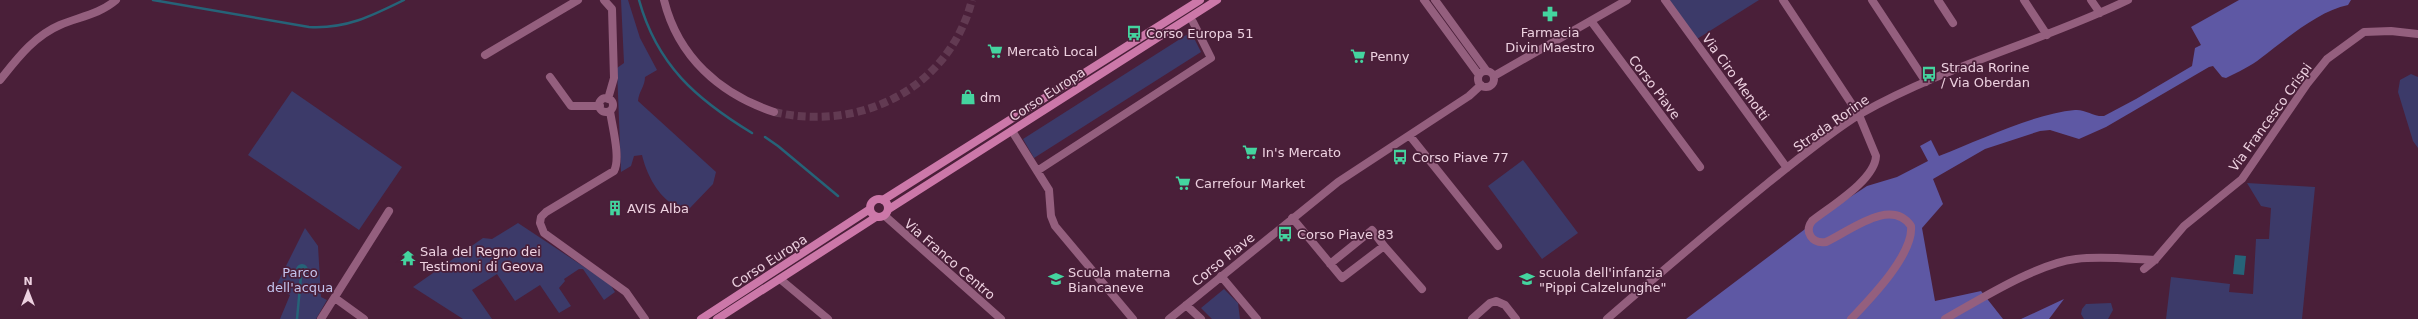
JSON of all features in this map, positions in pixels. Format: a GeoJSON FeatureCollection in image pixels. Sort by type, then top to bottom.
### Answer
{"type":"FeatureCollection","features":[{"type":"Feature","properties":{"kind":"main road","name":"Corso Europa"},"geometry":{"type":"LineString","coordinates":[[701,319],[870,209],[874,201],[883,200],[1200,0]]}},
{"type":"Feature","properties":{"kind":"main road","name":"Corso Europa"},"geometry":{"type":"LineString","coordinates":[[887,212],[1217,0]]}},
{"type":"Feature","properties":{"kind":"main road"},"geometry":{"type":"LineString","coordinates":[[717,319],[876,217],[887,212],[883,200]]}},
{"type":"Feature","properties":{"kind":"main road"},"geometry":{"type":"LineString","coordinates":[[870,209],[876,217]]}},
{"type":"Feature","properties":{"kind":"street"},"geometry":{"type":"LineString","coordinates":[[0,80],[18,57],[38,37],[59,25],[109,6],[116,0]]}},
{"type":"Feature","properties":{"kind":"street"},"geometry":{"type":"LineString","coordinates":[[484,55],[578,0]]}},
{"type":"Feature","properties":{"kind":"street"},"geometry":{"type":"LineString","coordinates":[[604,0],[612,8],[614,78],[608,99]]}},
{"type":"Feature","properties":{"kind":"street"},"geometry":{"type":"LineString","coordinates":[[664,0],[669,18],[685,48],[700,68],[719,84],[752,105],[774,112]]}},
{"type":"Feature","properties":{"kind":"street"},"geometry":{"type":"LineString","coordinates":[[1424,0],[1479,75],[1478,82],[1481,85]]}},
{"type":"Feature","properties":{"kind":"street"},"geometry":{"type":"LineString","coordinates":[[1435,0],[1486,70],[1494,76]]}},
{"type":"Feature","properties":{"kind":"street","name":"Corso Piave"},"geometry":{"type":"LineString","coordinates":[[1169,319],[1338,182],[1469,96],[1481,85],[1491,85],[1494,76],[1627,0]]}},
{"type":"Feature","properties":{"kind":"street","name":"Via Ciro Menotti"},"geometry":{"type":"LineString","coordinates":[[1665,0],[1787,168]]}},
{"type":"Feature","properties":{"kind":"street"},"geometry":{"type":"LineString","coordinates":[[1783,0],[1859,115],[1874,150],[1875,163],[1866,178],[1812,221],[1808,228],[1810,237],[1817,242],[1826,242],[1879,215],[1891,213],[1903,216],[1911,226],[1910,238],[1895,266],[1851,319]]}},
{"type":"Feature","properties":{"kind":"street"},"geometry":{"type":"LineString","coordinates":[[1872,0],[1926,82]]}},
{"type":"Feature","properties":{"kind":"street"},"geometry":{"type":"LineString","coordinates":[[1938,0],[1953,23]]}},
{"type":"Feature","properties":{"kind":"street"},"geometry":{"type":"LineString","coordinates":[[2024,0],[2047,35]]}},
{"type":"Feature","properties":{"kind":"street"},"geometry":{"type":"LineString","coordinates":[[2091,0],[2100,13]]}},
{"type":"Feature","properties":{"kind":"street","name":"Strada Rorine"},"geometry":{"type":"LineString","coordinates":[[1607,319],[1698,240],[1787,168],[1859,115],[1897,94],[2047,35],[2128,0]]}},
{"type":"Feature","properties":{"kind":"street","name":"Corso Piave"},"geometry":{"type":"LineString","coordinates":[[1591,21],[1700,167]]}},
{"type":"Feature","properties":{"kind":"street"},"geometry":{"type":"LineString","coordinates":[[1037,171],[1211,58],[1193,22]]}},
{"type":"Feature","properties":{"kind":"street","name":"Via Francesco Crispi"},"geometry":{"type":"LineString","coordinates":[[2144,269],[2156,260],[2184,226],[2242,179],[2307,84],[2327,59],[2356,36],[2364,32],[2376,31],[2418,34]]}},
{"type":"Feature","properties":{"kind":"street"},"geometry":{"type":"LineString","coordinates":[[1479,75],[1486,70]]}},
{"type":"Feature","properties":{"kind":"street"},"geometry":{"type":"LineString","coordinates":[[550,77],[571,106],[600,106]]}},
{"type":"Feature","properties":{"kind":"street"},"geometry":{"type":"LineString","coordinates":[[600,106],[602,100],[608,99],[613,103],[610,111],[617,155],[617,163],[614,170],[546,212],[540,223],[544,232],[626,292],[645,319]]}},
{"type":"Feature","properties":{"kind":"street"},"geometry":{"type":"LineString","coordinates":[[600,106],[604,111],[610,111]]}},
{"type":"Feature","properties":{"kind":"street"},"geometry":{"type":"LineString","coordinates":[[1012,131],[1049,190],[1051,216],[1055,226],[1133,319]]}},
{"type":"Feature","properties":{"kind":"street"},"geometry":{"type":"LineString","coordinates":[[1410,136],[1498,246]]}},
{"type":"Feature","properties":{"kind":"street"},"geometry":{"type":"LineString","coordinates":[[321,319],[389,211]]}},
{"type":"Feature","properties":{"kind":"street","name":"Via Franco Centro"},"geometry":{"type":"LineString","coordinates":[[887,212],[1001,319]]}},
{"type":"Feature","properties":{"kind":"street"},"geometry":{"type":"LineString","coordinates":[[1292,218],[1342,278],[1384,246]]}},
{"type":"Feature","properties":{"kind":"street"},"geometry":{"type":"LineString","coordinates":[[1330,264],[1372,230],[1422,289]]}},
{"type":"Feature","properties":{"kind":"street"},"geometry":{"type":"LineString","coordinates":[[1945,319],[1996,290],[2048,266],[2074,259],[2107,258],[2156,260]]}},
{"type":"Feature","properties":{"kind":"street"},"geometry":{"type":"LineString","coordinates":[[1221,276],[1257,319]]}},
{"type":"Feature","properties":{"kind":"street"},"geometry":{"type":"LineString","coordinates":[[780,279],[828,319]]}},
{"type":"Feature","properties":{"kind":"street"},"geometry":{"type":"LineString","coordinates":[[335,298],[364,319]]}},
{"type":"Feature","properties":{"kind":"street"},"geometry":{"type":"LineString","coordinates":[[1472,319],[1490,303],[1496,301],[1505,305],[1516,319]]}},
{"type":"Feature","properties":{"kind":"street"},"geometry":{"type":"LineString","coordinates":[[1186,304],[1201,319]]}},
{"type":"Feature","properties":{"kind":"green space"},"geometry":{"type":"Polygon","coordinates":[[[621,0],[628,0],[640,38],[657,70],[645,77],[638,101],[716,172],[713,184],[689,209],[671,203],[661,194],[652,182],[642,155],[634,156],[631,166],[621,172],[617,68],[624,63],[621,0]]]}},
{"type":"Feature","properties":{"kind":"green space"},"geometry":{"type":"Polygon","coordinates":[[[1669,0],[1759,0],[1697,39],[1669,0]]]}},
{"type":"Feature","properties":{"kind":"green space"},"geometry":{"type":"Polygon","coordinates":[[[1191,32],[1201,52],[1034,158],[1023,139],[1191,32]]]}},
{"type":"Feature","properties":{"kind":"green space"},"geometry":{"type":"Polygon","coordinates":[[[2411,74],[2418,77],[2418,148],[2413,141],[2398,92],[2400,80],[2411,74]]]}},
{"type":"Feature","properties":{"kind":"green space"},"geometry":{"type":"Polygon","coordinates":[[[292,91],[402,167],[359,230],[248,155],[292,91]]]}},
{"type":"Feature","properties":{"kind":"green space"},"geometry":{"type":"Polygon","coordinates":[[[1523,160],[1578,233],[1542,259],[1488,186],[1523,160]]]}},
{"type":"Feature","properties":{"kind":"green space"},"geometry":{"type":"Polygon","coordinates":[[[2247,183],[2315,187],[2302,319],[2166,319],[2171,277],[2230,284],[2229,292],[2253,294],[2256,239],[2269,239],[2271,208],[2261,206],[2247,183]]]}},
{"type":"Feature","properties":{"kind":"green space"},"geometry":{"type":"Polygon","coordinates":[[[518,223],[610,284],[615,292],[604,300],[583,269],[579,269],[564,279],[565,281],[559,288],[571,306],[559,313],[540,285],[515,301],[497,274],[472,290],[492,319],[463,319],[413,287],[483,238],[492,239],[518,223]]]}},
{"type":"Feature","properties":{"kind":"green space","name":"Parco dell'acqua"},"geometry":{"type":"Polygon","coordinates":[[[305,228],[318,246],[321,297],[327,300],[316,319],[280,319],[290,295],[276,288],[277,284],[305,228]]]}},
{"type":"Feature","properties":{"kind":"green space"},"geometry":{"type":"Polygon","coordinates":[[[1224,289],[1238,303],[1240,319],[1212,319],[1201,308],[1224,289]]]}},
{"type":"Feature","properties":{"kind":"green space"},"geometry":{"type":"Polygon","coordinates":[[[2111,303],[2113,310],[2108,319],[2084,319],[2081,314],[2082,309],[2086,304],[2111,303]]]}},
{"type":"Feature","properties":{"kind":"shaded area"},"geometry":{"type":"Polygon","coordinates":[[[2239,0],[2351,0],[2348,5],[2325,13],[2302,27],[2253,64],[2226,78],[2222,77],[2213,66],[2209,67],[2106,127],[2079,139],[2050,130],[2040,131],[1985,149],[1933,179],[1943,204],[1922,228],[1935,301],[1981,291],[2003,319],[1686,319],[1829,211],[1867,186],[1897,177],[1928,161],[1920,146],[1931,140],[1939,156],[2024,122],[2059,112],[2075,110],[2104,116],[2136,99],[2192,66],[2195,48],[2201,45],[2191,27],[2239,0]]]}},
{"type":"Feature","properties":{"kind":"shaded area"},"geometry":{"type":"Polygon","coordinates":[[[2064,299],[2049,319],[2021,319],[2064,299]]]}},
{"type":"Feature","properties":{"kind":"water"},"geometry":{"type":"Polygon","coordinates":[[[2235,255],[2246,256],[2244,275],[2233,274],[2235,255]]]}},
{"type":"Feature","properties":{"kind":"water"},"geometry":{"type":"Polygon","coordinates":[[[304,264],[307,265],[307,275],[300,276],[297,275],[296,268],[297,265],[304,264]]]}},
{"type":"Feature","properties":{"kind":"waterway"},"geometry":{"type":"LineString","coordinates":[[153,0],[309,27],[347,24],[370,16],[404,0]]}},
{"type":"Feature","properties":{"kind":"waterway"},"geometry":{"type":"LineString","coordinates":[[639,0],[656,43],[668,62],[681,78],[713,107],[752,133]]}},
{"type":"Feature","properties":{"kind":"waterway"},"geometry":{"type":"LineString","coordinates":[[765,137],[838,196]]}},
{"type":"Feature","properties":{"kind":"waterway"},"geometry":{"type":"LineString","coordinates":[[297,319],[301,276]]}},
{"type":"Feature","properties":{"kind":"tunnel"},"geometry":{"type":"LineString","coordinates":[[774,112],[806,117],[838,115],[868,109],[897,97],[922,80],[943,58],[960,31],[972,0]]}},
{"type":"Feature","properties":{"kind":"place","name":"Farmacia Divin Maestro"},"geometry":{"type":"Point","coordinates":[1550,14]}},
{"type":"Feature","properties":{"kind":"place","name":"Corso Europa 51"},"geometry":{"type":"Point","coordinates":[1134,33]}},
{"type":"Feature","properties":{"kind":"place","name":"Mercatò Local"},"geometry":{"type":"Point","coordinates":[995,51]}},
{"type":"Feature","properties":{"kind":"place","name":"Penny"},"geometry":{"type":"Point","coordinates":[1358,56]}},
{"type":"Feature","properties":{"kind":"place","name":"Strada Rorine / Via Oberdan"},"geometry":{"type":"Point","coordinates":[1929,74]}},
{"type":"Feature","properties":{"kind":"place","name":"dm"},"geometry":{"type":"Point","coordinates":[968,97]}},
{"type":"Feature","properties":{"kind":"place","name":"In's Mercato"},"geometry":{"type":"Point","coordinates":[1250,152]}},
{"type":"Feature","properties":{"kind":"place","name":"Corso Piave 77"},"geometry":{"type":"Point","coordinates":[1400,157]}},
{"type":"Feature","properties":{"kind":"place","name":"Carrefour Market"},"geometry":{"type":"Point","coordinates":[1183,183]}},
{"type":"Feature","properties":{"kind":"place","name":"AVIS Alba"},"geometry":{"type":"Point","coordinates":[615,208]}},
{"type":"Feature","properties":{"kind":"place","name":"Corso Piave 83"},"geometry":{"type":"Point","coordinates":[1285,234]}},
{"type":"Feature","properties":{"kind":"place","name":"Sala del Regno dei Testimoni di Geova"},"geometry":{"type":"Point","coordinates":[408,258]}},
{"type":"Feature","properties":{"kind":"place","name":"Scuola materna Biancaneve"},"geometry":{"type":"Point","coordinates":[1056,279]}},
{"type":"Feature","properties":{"kind":"place","name":"scuola dell'infanzia \"Pippi Calzelunghe\""},"geometry":{"type":"Point","coordinates":[1527,279]}}]}
